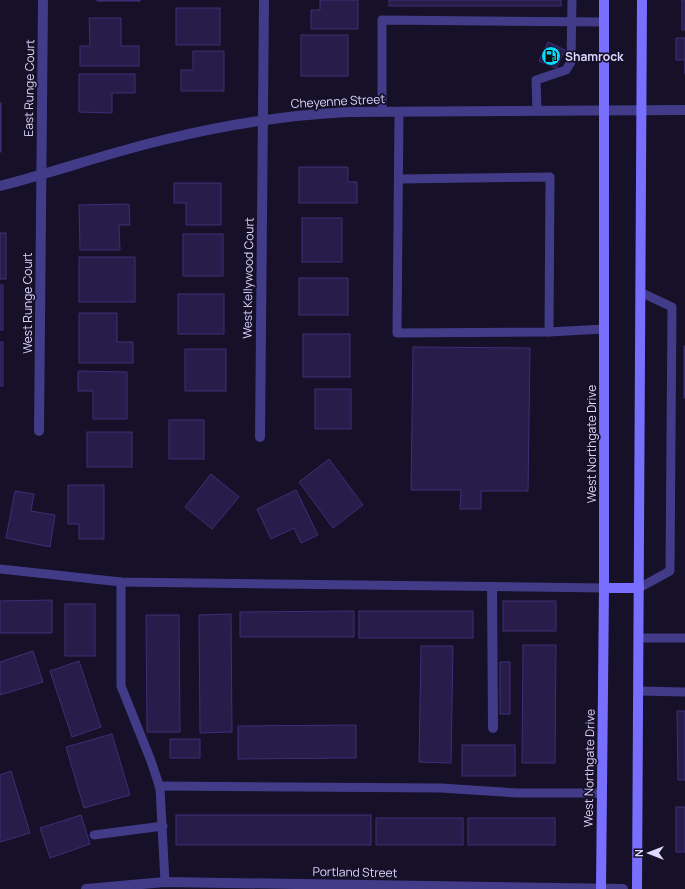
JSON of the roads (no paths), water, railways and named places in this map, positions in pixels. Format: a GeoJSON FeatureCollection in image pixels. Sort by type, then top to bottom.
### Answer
{"type":"FeatureCollection","features":[{"type":"Feature","properties":{"kind":"main road","name":"West Northgate Drive"},"geometry":{"type":"LineString","coordinates":[[601,889],[604,588],[604,0]]}},
{"type":"Feature","properties":{"kind":"main road"},"geometry":{"type":"LineString","coordinates":[[637,889],[640,588],[642,0]]}},
{"type":"Feature","properties":{"kind":"main road"},"geometry":{"type":"LineString","coordinates":[[604,588],[640,588]]}},
{"type":"Feature","properties":{"kind":"street","name":"East Runge Court"},"geometry":{"type":"LineString","coordinates":[[41,176],[43,0]]}},
{"type":"Feature","properties":{"kind":"street","name":"West Kellywood Court"},"geometry":{"type":"LineString","coordinates":[[260,437],[264,0]]}},
{"type":"Feature","properties":{"kind":"street","name":"Cheyenne Street"},"geometry":{"type":"LineString","coordinates":[[0,186],[41,176],[163,140],[263,120],[305,114],[685,110]]}},
{"type":"Feature","properties":{"kind":"street","name":"West Runge Court"},"geometry":{"type":"LineString","coordinates":[[39,431],[41,176]]}},
{"type":"Feature","properties":{"kind":"street"},"geometry":{"type":"LineString","coordinates":[[492,587],[493,728]]}},
{"type":"Feature","properties":{"kind":"street","name":"Portland Street"},"geometry":{"type":"LineString","coordinates":[[86,889],[165,882],[364,887],[623,889]]}},
{"type":"Feature","properties":{"kind":"lane"},"geometry":{"type":"LineString","coordinates":[[537,111],[536,80],[566,70],[571,62],[572,0]]}},
{"type":"Feature","properties":{"kind":"lane"},"geometry":{"type":"LineString","coordinates":[[382,112],[382,20],[604,22]]}},
{"type":"Feature","properties":{"kind":"lane"},"geometry":{"type":"LineString","coordinates":[[399,112],[397,333],[550,332],[604,329]]}},
{"type":"Feature","properties":{"kind":"lane"},"geometry":{"type":"LineString","coordinates":[[399,179],[550,177],[550,332]]}},
{"type":"Feature","properties":{"kind":"lane"},"geometry":{"type":"LineString","coordinates":[[640,292],[672,307],[670,571],[640,588]]}},
{"type":"Feature","properties":{"kind":"lane"},"geometry":{"type":"LineString","coordinates":[[0,569],[121,582],[604,588]]}},
{"type":"Feature","properties":{"kind":"lane"},"geometry":{"type":"LineString","coordinates":[[121,582],[121,686],[151,761],[159,786],[163,826],[165,882]]}},
{"type":"Feature","properties":{"kind":"lane"},"geometry":{"type":"LineString","coordinates":[[639,638],[685,638]]}},
{"type":"Feature","properties":{"kind":"lane"},"geometry":{"type":"LineString","coordinates":[[639,691],[685,692]]}},
{"type":"Feature","properties":{"kind":"lane"},"geometry":{"type":"LineString","coordinates":[[159,786],[441,788],[517,793],[601,793]]}},
{"type":"Feature","properties":{"kind":"lane"},"geometry":{"type":"LineString","coordinates":[[94,835],[163,826]]}},
{"type":"Feature","properties":{"kind":"place","name":"Shamrock"},"geometry":{"type":"Point","coordinates":[551,56]}}]}
